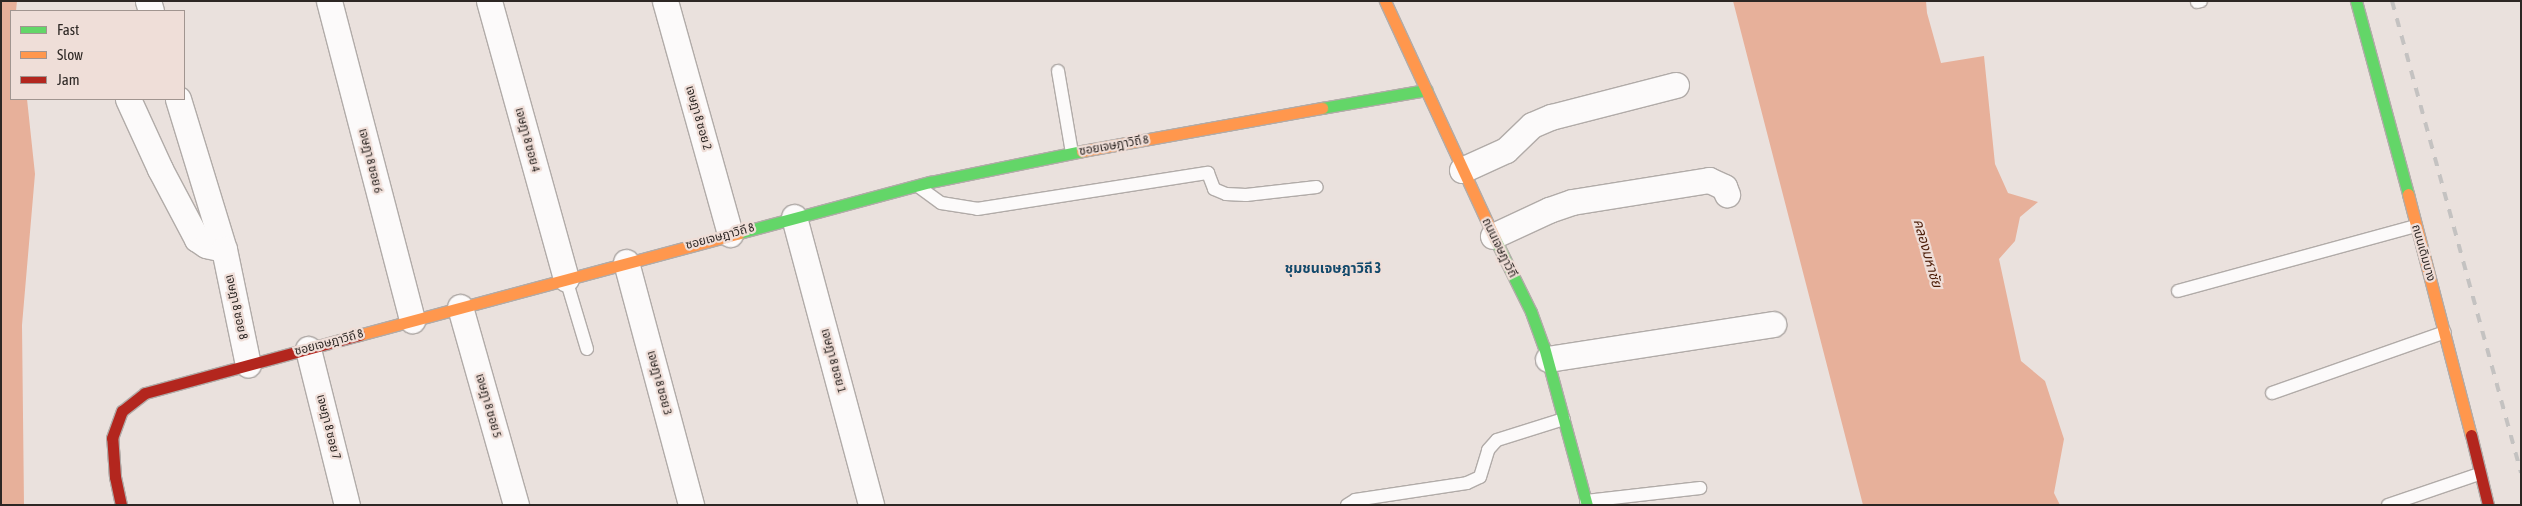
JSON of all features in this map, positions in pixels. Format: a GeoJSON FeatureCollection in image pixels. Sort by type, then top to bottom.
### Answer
{"type":"FeatureCollection","features":[{"type":"Feature","properties":{"kind":"street","name":"เจษฎา 8 ซอย 6"},"geometry":{"type":"LineString","coordinates":[[329,1],[412,320]]}},
{"type":"Feature","properties":{"kind":"street","name":"เจษฎา 8 ซอย 4"},"geometry":{"type":"LineString","coordinates":[[489,1],[566,279]]}},
{"type":"Feature","properties":{"kind":"street","name":"เจษฎา 8 ซอย 2"},"geometry":{"type":"LineString","coordinates":[[665,1],[730,234]]}},
{"type":"Feature","properties":{"kind":"street","name":"ถนนเจษฎาวิถี"},"geometry":{"type":"LineString","coordinates":[[1385,1],[1462,170],[1531,312],[1548,359],[1586,503]]}},
{"type":"Feature","properties":{"kind":"street","name":"ถนนเดิมบาง"},"geometry":{"type":"LineString","coordinates":[[2356,1],[2445,332],[2488,505]]}},
{"type":"Feature","properties":{"kind":"street"},"geometry":{"type":"LineString","coordinates":[[1462,170],[1506,150],[1532,125],[1551,117],[1676,85]]}},
{"type":"Feature","properties":{"kind":"street","name":"ซอยเจษฎาวิถี 8"},"geometry":{"type":"LineString","coordinates":[[121,505],[115,477],[112,438],[122,412],[145,393],[794,216],[918,185],[1072,153],[1426,90]]}},
{"type":"Feature","properties":{"kind":"street"},"geometry":{"type":"LineString","coordinates":[[128,100],[160,169],[197,239],[206,246],[224,249]]}},
{"type":"Feature","properties":{"kind":"street","name":"เจษฎา 8 ซอย 8"},"geometry":{"type":"LineString","coordinates":[[178,100],[224,249],[248,365]]}},
{"type":"Feature","properties":{"kind":"street"},"geometry":{"type":"LineString","coordinates":[[160,169],[195,156]]}},
{"type":"Feature","properties":{"kind":"street"},"geometry":{"type":"LineString","coordinates":[[1493,236],[1549,210],[1572,202],[1710,180],[1724,187],[1727,194]]}},
{"type":"Feature","properties":{"kind":"street","name":"เจษฎา 8 ซอย 1"},"geometry":{"type":"LineString","coordinates":[[794,216],[871,505]]}},
{"type":"Feature","properties":{"kind":"street","name":"เจษฎา 8 ซอย 3"},"geometry":{"type":"LineString","coordinates":[[626,262],[691,505]]}},
{"type":"Feature","properties":{"kind":"street","name":"เจษฎา 8 ซอย 5"},"geometry":{"type":"LineString","coordinates":[[460,307],[516,505]]}},
{"type":"Feature","properties":{"kind":"street"},"geometry":{"type":"LineString","coordinates":[[1548,359],[1773,324]]}},
{"type":"Feature","properties":{"kind":"street","name":"เจษฎา 8 ซอย 7"},"geometry":{"type":"LineString","coordinates":[[308,349],[347,505]]}},
{"type":"Feature","properties":{"kind":"lane"},"geometry":{"type":"LineString","coordinates":[[1058,71],[1072,153]]}},
{"type":"Feature","properties":{"kind":"lane"},"geometry":{"type":"LineString","coordinates":[[918,185],[941,203],[977,209],[1208,173],[1214,189],[1226,194],[1246,196],[1317,187]]}},
{"type":"Feature","properties":{"kind":"lane"},"geometry":{"type":"LineString","coordinates":[[2178,291],[2416,226]]}},
{"type":"Feature","properties":{"kind":"lane"},"geometry":{"type":"LineString","coordinates":[[566,279],[587,348]]}},
{"type":"Feature","properties":{"kind":"lane"},"geometry":{"type":"LineString","coordinates":[[2272,393],[2445,332]]}},
{"type":"Feature","properties":{"kind":"lane"},"geometry":{"type":"LineString","coordinates":[[1347,505],[1355,500],[1467,483],[1480,477],[1488,450],[1497,440],[1564,419]]}},
{"type":"Feature","properties":{"kind":"lane"},"geometry":{"type":"LineString","coordinates":[[2388,505],[2479,474]]}},
{"type":"Feature","properties":{"kind":"lane"},"geometry":{"type":"LineString","coordinates":[[1586,503],[1700,488]]}},
{"type":"Feature","properties":{"kind":"water"},"geometry":{"type":"Polygon","coordinates":[[[1,1],[17,1],[16,10],[10,10],[10,100],[27,100],[35,174],[22,325],[24,505],[1,505],[1,1]]]}},
{"type":"Feature","properties":{"kind":"water","name":"คลองมหาชัย"},"geometry":{"type":"Polygon","coordinates":[[[1733,1],[1926,1],[1927,13],[1941,63],[1984,56],[1995,164],[2008,193],[2038,202],[2020,217],[2015,241],[1999,259],[2021,361],[2045,381],[2064,439],[2054,493],[2060,505],[1863,505],[1733,1]]]}},
{"type":"Feature","properties":{"kind":"railway"},"geometry":{"type":"LineString","coordinates":[[2392,1],[2521,473]]}},
{"type":"Feature","properties":{"kind":"traffic: fast"},"geometry":{"type":"LineString","coordinates":[[2356,1],[2408,194]]}},
{"type":"Feature","properties":{"kind":"traffic: fast"},"geometry":{"type":"LineString","coordinates":[[1322,108],[1426,90]]}},
{"type":"Feature","properties":{"kind":"traffic: fast"},"geometry":{"type":"LineString","coordinates":[[739,233],[930,182],[1082,151]]}},
{"type":"Feature","properties":{"kind":"traffic: fast"},"geometry":{"type":"LineString","coordinates":[[1495,239],[1531,312],[1544,347],[1587,505]]}},
{"type":"Feature","properties":{"kind":"traffic: slow"},"geometry":{"type":"LineString","coordinates":[[1385,1],[1495,239]]}},
{"type":"Feature","properties":{"kind":"traffic: slow"},"geometry":{"type":"LineString","coordinates":[[1082,151],[1322,108]]}},
{"type":"Feature","properties":{"kind":"traffic: slow"},"geometry":{"type":"LineString","coordinates":[[2408,194],[2471,435]]}},
{"type":"Feature","properties":{"kind":"traffic: slow"},"geometry":{"type":"LineString","coordinates":[[359,335],[739,233]]}},
{"type":"Feature","properties":{"kind":"traffic: jam"},"geometry":{"type":"LineString","coordinates":[[121,505],[115,477],[112,438],[122,411],[145,393],[359,335]]}},
{"type":"Feature","properties":{"kind":"traffic: jam"},"geometry":{"type":"LineString","coordinates":[[2471,435],[2488,505]]}},
{"type":"Feature","properties":{"kind":"district","name":"ชุมชนเจษฎาวิถี 3"},"geometry":{"type":"Point","coordinates":[1333,268]}}]}
